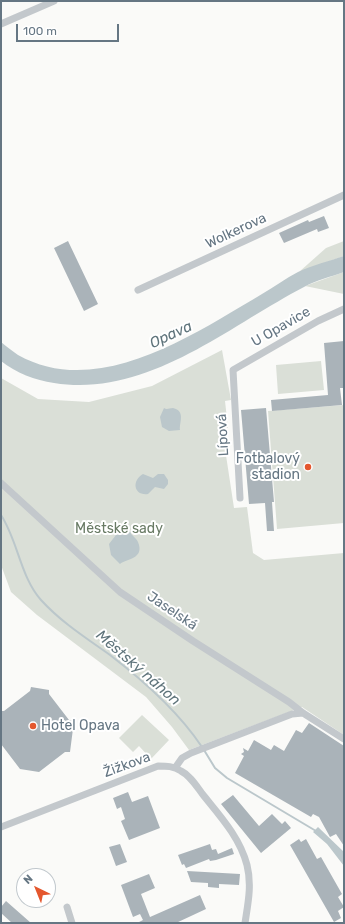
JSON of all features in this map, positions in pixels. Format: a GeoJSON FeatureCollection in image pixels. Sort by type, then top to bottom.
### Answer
{"type":"FeatureCollection","features":[{"type":"Feature","properties":{"kind":"street"},"geometry":{"type":"LineString","coordinates":[[1,24],[54,1]]}},
{"type":"Feature","properties":{"kind":"street","name":"Wolkerova"},"geometry":{"type":"LineString","coordinates":[[138,290],[344,195]]}},
{"type":"Feature","properties":{"kind":"street","name":"U Opavice"},"geometry":{"type":"LineString","coordinates":[[233,370],[318,321],[344,309]]}},
{"type":"Feature","properties":{"kind":"street","name":"Lípová"},"geometry":{"type":"LineString","coordinates":[[233,370],[240,498]]}},
{"type":"Feature","properties":{"kind":"street","name":"Jaselská"},"geometry":{"type":"LineString","coordinates":[[1,483],[120,592],[344,739]]}},
{"type":"Feature","properties":{"kind":"street"},"geometry":{"type":"LineString","coordinates":[[245,923],[250,892],[249,877],[242,851],[231,831],[196,785],[185,773],[175,768],[182,758],[191,753],[292,714],[303,713]]}},
{"type":"Feature","properties":{"kind":"street","name":"Žižkova"},"geometry":{"type":"LineString","coordinates":[[1,827],[158,766],[175,768]]}},
{"type":"Feature","properties":{"kind":"street"},"geometry":{"type":"LineString","coordinates":[[67,907],[72,923]]}},
{"type":"Feature","properties":{"kind":"green space"},"geometry":{"type":"Polygon","coordinates":[[[344,241],[344,256],[299,272],[326,248],[344,241]]]}},
{"type":"Feature","properties":{"kind":"green space"},"geometry":{"type":"Polygon","coordinates":[[[344,272],[344,294],[305,286],[344,272]]]}},
{"type":"Feature","properties":{"kind":"green space","name":"Městské sady"},"geometry":{"type":"Polygon","coordinates":[[[222,350],[231,400],[225,401],[228,428],[222,429],[234,508],[247,507],[253,553],[264,560],[344,553],[344,735],[302,707],[189,750],[172,727],[146,697],[37,615],[11,592],[1,565],[1,378],[38,399],[89,402],[152,386],[222,350]]]}},
{"type":"Feature","properties":{"kind":"green space"},"geometry":{"type":"Polygon","coordinates":[[[321,361],[324,390],[278,394],[276,365],[321,361]]]}},
{"type":"Feature","properties":{"kind":"green space","name":"Fotbalový stadion"},"geometry":{"type":"Polygon","coordinates":[[[344,405],[344,523],[277,529],[268,411],[344,405]]]}},
{"type":"Feature","properties":{"kind":"green space"},"geometry":{"type":"Polygon","coordinates":[[[142,715],[169,740],[151,759],[139,746],[133,752],[119,738],[142,715]]]}},
{"type":"Feature","properties":{"kind":"shaded area"},"geometry":{"type":"Polygon","coordinates":[[[344,256],[344,272],[319,280],[309,285],[275,303],[185,356],[154,370],[121,380],[88,385],[54,383],[26,375],[1,361],[1,342],[18,355],[49,367],[80,370],[112,366],[144,356],[176,343],[206,327],[298,272],[344,256]]]}},
{"type":"Feature","properties":{"kind":"shaded area"},"geometry":{"type":"Polygon","coordinates":[[[164,408],[173,408],[181,414],[180,430],[169,431],[162,427],[160,417],[164,408]]]}},
{"type":"Feature","properties":{"kind":"shaded area"},"geometry":{"type":"Polygon","coordinates":[[[143,474],[153,478],[158,474],[164,474],[168,480],[168,484],[164,489],[155,487],[148,494],[140,493],[137,490],[136,484],[139,477],[143,474]]]}},
{"type":"Feature","properties":{"kind":"shaded area"},"geometry":{"type":"Polygon","coordinates":[[[130,531],[138,542],[139,552],[134,558],[120,564],[111,555],[109,544],[116,535],[128,533],[130,531]]]}},
{"type":"Feature","properties":{"kind":"shaded area"},"geometry":{"type":"Polygon","coordinates":[[[318,827],[344,852],[344,866],[327,844],[313,832],[318,827]]]}},
{"type":"Feature","properties":{"kind":"building"},"geometry":{"type":"Polygon","coordinates":[[[324,216],[329,228],[318,232],[317,229],[284,243],[279,233],[308,220],[309,222],[324,216]]]}},
{"type":"Feature","properties":{"kind":"building"},"geometry":{"type":"Polygon","coordinates":[[[68,241],[98,304],[84,311],[54,248],[68,241]]]}},
{"type":"Feature","properties":{"kind":"building"},"geometry":{"type":"Polygon","coordinates":[[[344,341],[344,388],[340,388],[342,405],[272,411],[271,400],[328,395],[324,343],[344,341]]]}},
{"type":"Feature","properties":{"kind":"building"},"geometry":{"type":"Polygon","coordinates":[[[266,408],[274,502],[272,502],[274,531],[267,531],[265,503],[249,504],[241,410],[266,408]]]}},
{"type":"Feature","properties":{"kind":"building"},"geometry":{"type":"Polygon","coordinates":[[[31,687],[49,690],[49,694],[69,720],[74,721],[70,752],[65,752],[39,772],[20,769],[1,744],[1,711],[4,711],[30,691],[31,687]]]}},
{"type":"Feature","properties":{"kind":"building"},"geometry":{"type":"Polygon","coordinates":[[[309,723],[344,746],[344,846],[336,834],[330,837],[319,817],[313,814],[311,817],[235,773],[244,756],[241,754],[244,752],[243,748],[248,751],[254,740],[271,750],[274,745],[284,751],[296,730],[302,733],[309,723]]]}},
{"type":"Feature","properties":{"kind":"building"},"geometry":{"type":"Polygon","coordinates":[[[128,792],[132,802],[148,796],[160,828],[129,840],[121,821],[125,819],[121,807],[117,809],[113,798],[128,792]]]}},
{"type":"Feature","properties":{"kind":"building"},"geometry":{"type":"Polygon","coordinates":[[[233,795],[259,826],[272,814],[282,824],[285,821],[291,828],[261,853],[221,804],[233,795]]]}},
{"type":"Feature","properties":{"kind":"building"},"geometry":{"type":"Polygon","coordinates":[[[299,839],[301,842],[306,839],[317,859],[321,857],[342,894],[338,897],[344,907],[338,911],[341,918],[334,922],[290,845],[299,839]]]}},
{"type":"Feature","properties":{"kind":"building"},"geometry":{"type":"Polygon","coordinates":[[[120,844],[127,862],[116,866],[109,847],[120,844]]]}},
{"type":"Feature","properties":{"kind":"building"},"geometry":{"type":"Polygon","coordinates":[[[210,844],[212,850],[216,849],[218,854],[232,848],[234,854],[216,860],[210,861],[209,859],[186,868],[184,864],[182,865],[178,855],[210,844]]]}},
{"type":"Feature","properties":{"kind":"building"},"geometry":{"type":"Polygon","coordinates":[[[187,871],[240,874],[239,885],[219,884],[219,888],[208,887],[208,883],[191,882],[187,871]]]}},
{"type":"Feature","properties":{"kind":"building"},"geometry":{"type":"Polygon","coordinates":[[[149,874],[155,888],[141,894],[150,917],[200,895],[206,909],[176,923],[137,923],[143,920],[140,914],[133,917],[121,885],[149,874]]]}},
{"type":"Feature","properties":{"kind":"building"},"geometry":{"type":"Polygon","coordinates":[[[6,901],[31,923],[12,923],[1,913],[1,907],[6,901]]]}},
{"type":"Feature","properties":{"kind":"waterway","name":"Městský náhon"},"geometry":{"type":"LineString","coordinates":[[1,515],[7,525],[28,580],[41,600],[65,623],[110,655],[148,686],[182,721],[202,747]]}},
{"type":"Feature","properties":{"kind":"waterway","name":"Městský náhon"},"geometry":{"type":"LineString","coordinates":[[204,750],[215,768],[227,778],[316,831]]}},
{"type":"Feature","properties":{"kind":"place","name":"Fotbalový stadion"},"geometry":{"type":"Point","coordinates":[308,467]}},
{"type":"Feature","properties":{"kind":"place","name":"Hotel Opava"},"geometry":{"type":"Point","coordinates":[33,726]}},
{"type":"Feature","properties":{"kind":"water label","name":"Opava"},"geometry":{"type":"Point","coordinates":[171,335]}}]}
